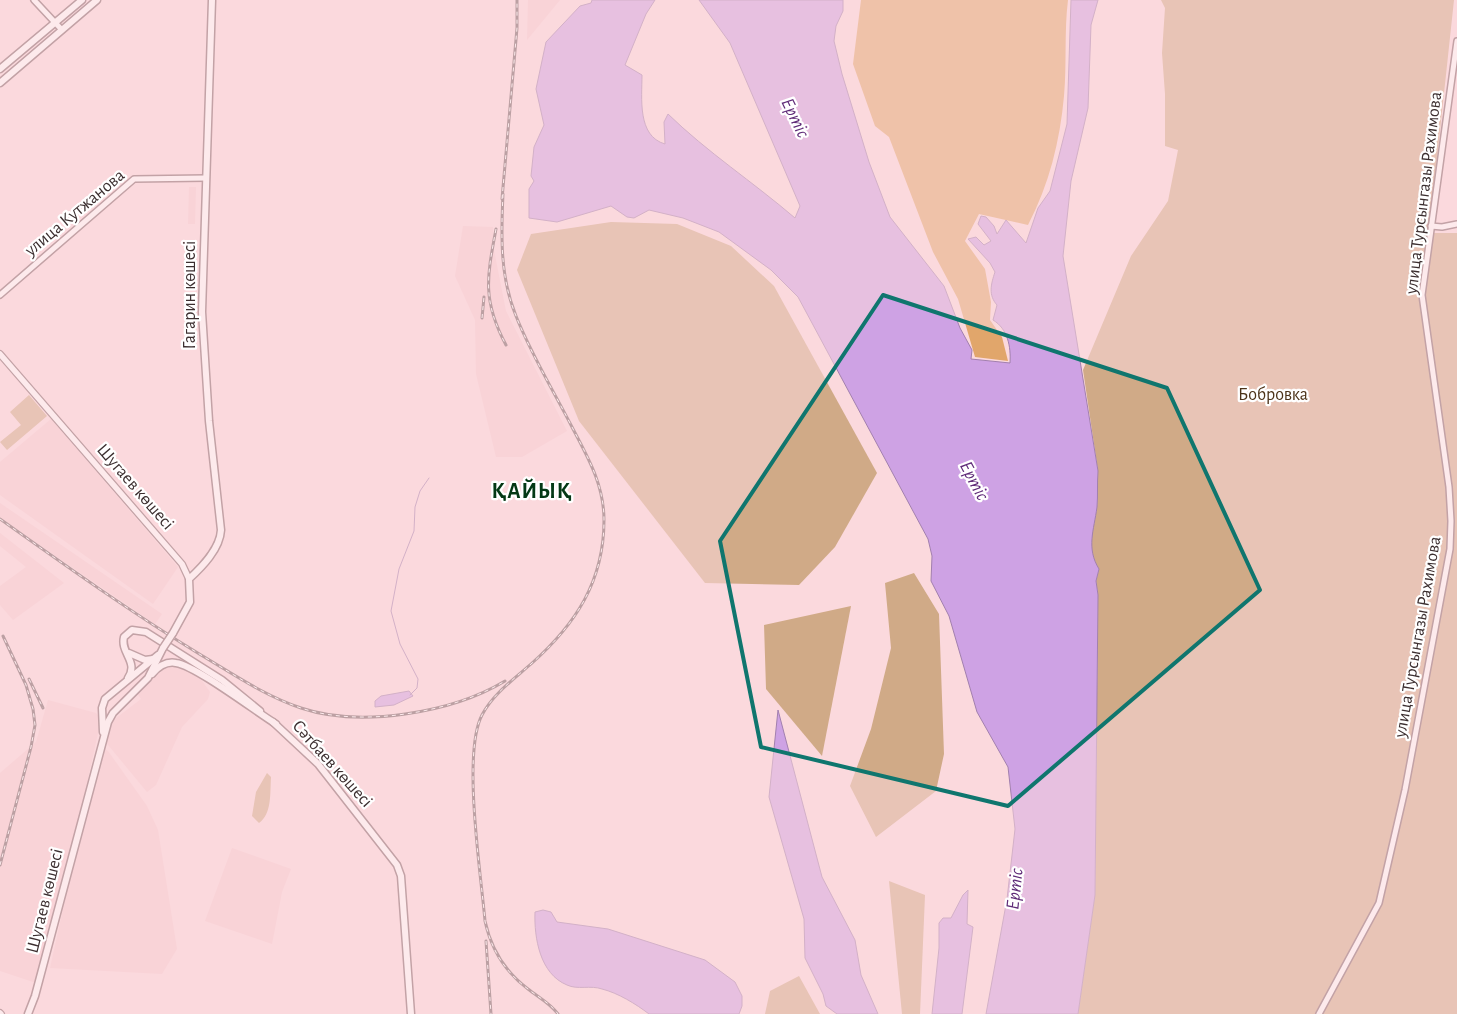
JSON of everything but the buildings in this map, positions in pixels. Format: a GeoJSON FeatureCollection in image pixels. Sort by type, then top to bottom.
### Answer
{"type":"FeatureCollection","features":[{"type":"Feature","properties":{"kind":"main road"},"geometry":{"type":"LineString","coordinates":[[0,69],[82,0]]}},
{"type":"Feature","properties":{"kind":"main road"},"geometry":{"type":"LineString","coordinates":[[0,83],[97,0]]}},
{"type":"Feature","properties":{"kind":"main road","name":"Гагарин көшесі"},"geometry":{"type":"LineString","coordinates":[[189,579],[206,560],[221,538],[209,421],[202,312],[212,0]]}},
{"type":"Feature","properties":{"kind":"main road","name":"Шугаев көшесі"},"geometry":{"type":"LineString","coordinates":[[0,354],[182,564],[189,579],[190,602],[148,678],[113,713],[103,736],[36,996],[28,1014]]}},
{"type":"Feature","properties":{"kind":"main road","name":"Сәтбаев көшесі"},"geometry":{"type":"LineString","coordinates":[[128,678],[132,672],[132,664],[123,641],[126,634],[137,630],[146,632],[222,680],[276,724],[318,764],[397,865],[401,876],[411,1014]]}},
{"type":"Feature","properties":{"kind":"main road","name":"Шугаев көшесі"},"geometry":{"type":"LineString","coordinates":[[139,669],[162,651]]}},
{"type":"Feature","properties":{"kind":"main road"},"geometry":{"type":"LineString","coordinates":[[128,653],[145,660],[153,659]]}},
{"type":"Feature","properties":{"kind":"main road"},"geometry":{"type":"LineString","coordinates":[[113,713],[106,713],[102,708],[105,699],[128,678],[139,669],[146,671],[148,678],[160,667],[169,663],[190,667],[276,724]]}},
{"type":"Feature","properties":{"kind":"main road","name":"Шугаев көшесі"},"geometry":{"type":"LineString","coordinates":[[102,708],[103,736]]}},
{"type":"Feature","properties":{"kind":"street"},"geometry":{"type":"LineString","coordinates":[[34,0],[62,30]]}},
{"type":"Feature","properties":{"kind":"street","name":"улица Турсынгазы Рахимова"},"geometry":{"type":"LineString","coordinates":[[1319,1014],[1379,903],[1405,790],[1450,549],[1449,487],[1422,295],[1457,41]]}},
{"type":"Feature","properties":{"kind":"street","name":"улица Кутжанова"},"geometry":{"type":"LineString","coordinates":[[0,295],[134,179],[141,177],[206,178]]}},
{"type":"Feature","properties":{"kind":"street"},"geometry":{"type":"LineString","coordinates":[[1431,226],[1442,227],[1457,224]]}},
{"type":"Feature","properties":{"kind":"highlighted area"},"geometry":{"type":"Polygon","coordinates":[[[883,295],[1167,388],[1260,590],[1008,806],[761,747],[720,541],[883,295]]]}},
{"type":"Feature","properties":{"kind":"shaded area"},"geometry":{"type":"Polygon","coordinates":[[[528,0],[560,0],[527,40],[528,0]]]}},
{"type":"Feature","properties":{"kind":"shaded area"},"geometry":{"type":"Polygon","coordinates":[[[861,0],[1068,0],[1065,84],[1060,130],[1042,194],[1028,225],[979,214],[965,241],[985,269],[991,302],[990,320],[1002,337],[1008,361],[975,357],[958,299],[933,252],[889,137],[875,126],[853,64],[861,0]]]}},
{"type":"Feature","properties":{"kind":"shaded area"},"geometry":{"type":"Polygon","coordinates":[[[189,187],[196,187],[195,224],[188,224],[189,187]]]}},
{"type":"Feature","properties":{"kind":"shaded area"},"geometry":{"type":"Polygon","coordinates":[[[463,226],[493,227],[494,250],[506,311],[567,431],[522,457],[496,457],[476,374],[475,320],[455,276],[463,226]]]}},
{"type":"Feature","properties":{"kind":"shaded area"},"geometry":{"type":"Polygon","coordinates":[[[51,419],[178,567],[153,604],[0,495],[0,462],[51,419]]]}},
{"type":"Feature","properties":{"kind":"shaded area"},"geometry":{"type":"Polygon","coordinates":[[[0,503],[162,614],[155,624],[0,518],[0,503]]]}},
{"type":"Feature","properties":{"kind":"shaded area"},"geometry":{"type":"Polygon","coordinates":[[[0,533],[64,583],[13,620],[0,605],[0,586],[26,567],[0,546],[0,533]]]}},
{"type":"Feature","properties":{"kind":"shaded area"},"geometry":{"type":"Polygon","coordinates":[[[175,665],[189,670],[200,678],[210,692],[208,699],[182,727],[156,785],[147,792],[104,740],[111,722],[141,699],[137,693],[162,668],[175,665]]]}},
{"type":"Feature","properties":{"kind":"shaded area"},"geometry":{"type":"Polygon","coordinates":[[[48,700],[96,713],[101,719],[69,867],[36,983],[0,971],[0,773],[36,742],[48,700]]]}},
{"type":"Feature","properties":{"kind":"shaded area"},"geometry":{"type":"Polygon","coordinates":[[[103,748],[108,751],[147,806],[158,830],[177,949],[162,974],[50,968],[69,882],[103,748]]]}},
{"type":"Feature","properties":{"kind":"shaded area"},"geometry":{"type":"Polygon","coordinates":[[[232,848],[291,869],[282,892],[272,944],[205,921],[232,848]]]}},
{"type":"Feature","properties":{"kind":"green space","name":"Бобровка"},"geometry":{"type":"Polygon","coordinates":[[[1161,0],[1454,0],[1429,233],[1457,233],[1457,1014],[1078,1014],[1095,894],[1098,595],[1096,581],[1099,569],[1092,558],[1090,537],[1097,506],[1098,471],[1083,370],[1131,256],[1168,201],[1178,150],[1165,146],[1165,94],[1162,53],[1165,8],[1161,0]]]}},
{"type":"Feature","properties":{"kind":"green space"},"geometry":{"type":"Polygon","coordinates":[[[611,222],[677,224],[731,246],[774,286],[877,473],[835,547],[799,585],[705,583],[579,421],[517,270],[531,234],[611,222]]]}},
{"type":"Feature","properties":{"kind":"green space"},"geometry":{"type":"Polygon","coordinates":[[[29,395],[47,416],[7,450],[0,442],[21,425],[10,412],[29,395]]]}},
{"type":"Feature","properties":{"kind":"green space"},"geometry":{"type":"Polygon","coordinates":[[[914,573],[939,614],[944,754],[936,791],[876,837],[850,786],[871,729],[891,648],[885,583],[914,573]]]}},
{"type":"Feature","properties":{"kind":"green space"},"geometry":{"type":"Polygon","coordinates":[[[851,606],[822,756],[766,689],[764,625],[851,606]]]}},
{"type":"Feature","properties":{"kind":"green space"},"geometry":{"type":"Polygon","coordinates":[[[267,773],[271,777],[270,803],[266,814],[259,823],[252,816],[256,792],[267,773]]]}},
{"type":"Feature","properties":{"kind":"green space"},"geometry":{"type":"Polygon","coordinates":[[[889,881],[925,895],[920,1014],[902,1014],[889,881]]]}},
{"type":"Feature","properties":{"kind":"green space"},"geometry":{"type":"Polygon","coordinates":[[[799,976],[820,1014],[765,1014],[770,991],[799,976]]]}},
{"type":"Feature","properties":{"kind":"water","name":"Ертіс"},"geometry":{"type":"Polygon","coordinates":[[[592,0],[655,0],[646,14],[625,65],[642,75],[642,105],[645,125],[656,140],[665,144],[664,122],[668,114],[698,141],[795,218],[800,206],[730,43],[699,0],[843,0],[843,11],[836,26],[834,41],[869,162],[890,217],[944,286],[960,328],[972,350],[971,359],[1010,363],[1010,351],[1005,333],[993,320],[997,305],[991,293],[995,272],[990,263],[968,239],[976,237],[984,245],[991,241],[978,224],[981,216],[986,217],[994,226],[997,234],[1006,220],[1026,243],[1038,208],[1050,191],[1067,124],[1071,0],[1098,0],[1091,25],[1088,108],[1071,181],[1063,256],[1098,471],[1097,507],[1092,546],[1099,569],[1096,581],[1098,595],[1095,895],[1078,1014],[986,1014],[1007,899],[1015,829],[1008,767],[977,712],[949,616],[931,581],[932,556],[928,539],[798,297],[771,270],[719,232],[683,218],[649,210],[634,218],[627,217],[611,206],[557,222],[529,218],[529,189],[534,181],[531,176],[534,147],[544,125],[536,89],[546,42],[580,6],[591,3],[592,0]]]}},
{"type":"Feature","properties":{"kind":"water"},"geometry":{"type":"Polygon","coordinates":[[[409,691],[413,696],[394,705],[375,707],[375,701],[381,696],[409,691]]]}},
{"type":"Feature","properties":{"kind":"water"},"geometry":{"type":"Polygon","coordinates":[[[778,710],[822,877],[855,940],[861,975],[878,1014],[837,1014],[826,1006],[823,994],[805,958],[804,919],[769,797],[778,710]]]}},
{"type":"Feature","properties":{"kind":"water"},"geometry":{"type":"Polygon","coordinates":[[[968,890],[967,924],[973,927],[962,1014],[932,1014],[939,948],[939,923],[943,918],[951,918],[963,895],[968,890]]]}},
{"type":"Feature","properties":{"kind":"water"},"geometry":{"type":"Polygon","coordinates":[[[543,910],[551,912],[557,922],[608,929],[705,960],[735,982],[742,996],[742,1006],[739,1014],[649,1014],[627,999],[614,993],[598,988],[567,985],[550,973],[540,954],[535,912],[543,910]]]}},
{"type":"Feature","properties":{"kind":"waterway"},"geometry":{"type":"LineString","coordinates":[[410,695],[417,688],[418,679],[400,644],[391,611],[399,569],[414,531],[415,507],[420,491],[429,478]]}},
{"type":"Feature","properties":{"kind":"railway"},"geometry":{"type":"LineString","coordinates":[[502,199],[517,28],[517,0]]}},
{"type":"Feature","properties":{"kind":"railway"},"geometry":{"type":"LineString","coordinates":[[503,194],[504,271],[511,301],[528,344],[594,471],[601,494],[604,520],[603,542],[599,563],[593,582],[584,600],[574,617],[547,649],[511,681],[487,707],[476,733],[473,757],[474,815],[485,921],[491,941],[500,959],[512,975],[548,1003],[558,1014]]}},
{"type":"Feature","properties":{"kind":"railway"},"geometry":{"type":"LineString","coordinates":[[496,229],[490,261],[490,301],[498,329],[506,345]]}},
{"type":"Feature","properties":{"kind":"railway"},"geometry":{"type":"LineString","coordinates":[[482,318],[484,297]]}},
{"type":"Feature","properties":{"kind":"railway"},"geometry":{"type":"LineString","coordinates":[[0,519],[99,589],[175,639],[250,684],[301,708],[325,714],[350,717],[378,717],[405,714],[459,702],[505,681]]}},
{"type":"Feature","properties":{"kind":"railway"},"geometry":{"type":"LineString","coordinates":[[0,865],[35,725],[33,709],[26,685],[3,636]]}},
{"type":"Feature","properties":{"kind":"railway"},"geometry":{"type":"LineString","coordinates":[[29,679],[43,708]]}},
{"type":"Feature","properties":{"kind":"railway"},"geometry":{"type":"LineString","coordinates":[[486,941],[491,1014]]}},
{"type":"Feature","properties":{"kind":"district","name":"ҚАЙЫҚ"},"geometry":{"type":"Point","coordinates":[532,491]}}]}
